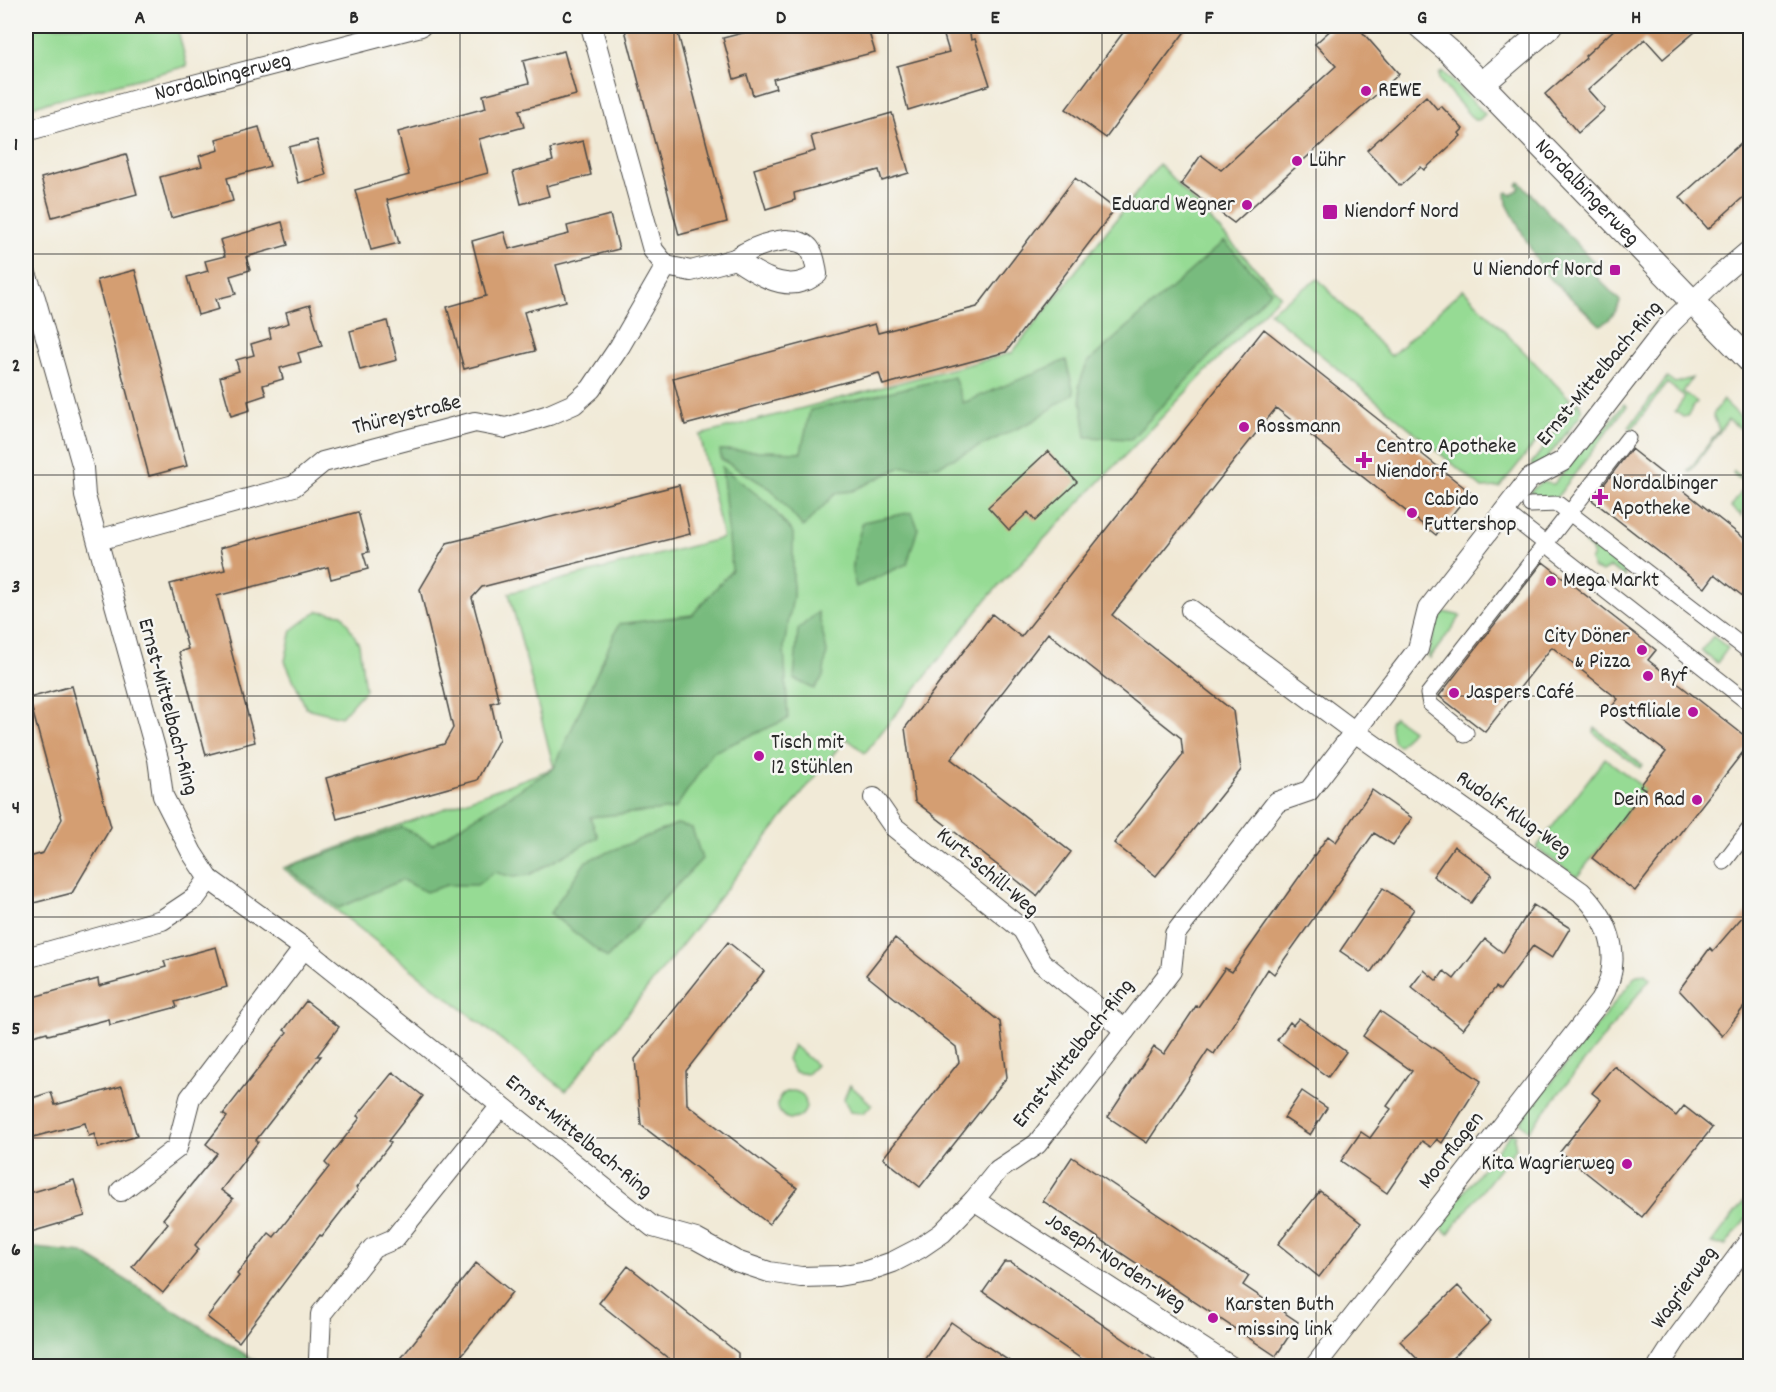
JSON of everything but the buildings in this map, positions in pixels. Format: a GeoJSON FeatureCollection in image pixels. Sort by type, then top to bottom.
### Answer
{"type":"FeatureCollection","features":[{"type":"Feature","properties":{"kind":"street","name":"Nordalbingerweg"},"geometry":{"type":"LineString","coordinates":[[26,131],[421,26]]}},
{"type":"Feature","properties":{"kind":"street"},"geometry":{"type":"LineString","coordinates":[[591,26],[653,250],[666,266],[691,271],[735,259]]}},
{"type":"Feature","properties":{"kind":"street","name":"Nordalbingerweg"},"geometry":{"type":"LineString","coordinates":[[1420,26],[1482,84],[1750,361]]}},
{"type":"Feature","properties":{"kind":"street"},"geometry":{"type":"LineString","coordinates":[[1482,84],[1550,26]]}},
{"type":"Feature","properties":{"kind":"street","name":"Ernst-Mittelbach-Ring"},"geometry":{"type":"LineString","coordinates":[[26,274],[35,298],[80,459],[85,496],[158,759],[163,796],[192,853],[209,879],[304,948],[653,1227],[696,1239],[736,1261],[769,1272],[801,1277],[838,1276],[867,1271],[893,1262],[920,1248],[942,1233],[974,1200],[998,1170],[1037,1144],[1171,971],[1175,934],[1277,802],[1309,791],[1355,732],[1418,649],[1428,609],[1529,479],[1563,461],[1665,329],[1750,250]]}},
{"type":"Feature","properties":{"kind":"street","name":"Thüreystraße"},"geometry":{"type":"LineString","coordinates":[[98,540],[294,486],[323,462],[475,422],[506,428],[549,416],[574,404],[591,389],[666,266]]}},
{"type":"Feature","properties":{"kind":"street"},"geometry":{"type":"LineString","coordinates":[[1465,735],[1457,718],[1430,704],[1428,694],[1628,438]]}},
{"type":"Feature","properties":{"kind":"street"},"geometry":{"type":"LineString","coordinates":[[1530,506],[1558,504],[1750,652]]}},
{"type":"Feature","properties":{"kind":"street"},"geometry":{"type":"LineString","coordinates":[[1504,511],[1750,704]]}},
{"type":"Feature","properties":{"kind":"street"},"geometry":{"type":"LineString","coordinates":[[1191,610],[1355,732]]}},
{"type":"Feature","properties":{"kind":"street","name":"Rudolf-Klug-Weg"},"geometry":{"type":"LineString","coordinates":[[1355,732],[1581,892],[1590,901],[1606,927],[1614,959]]}},
{"type":"Feature","properties":{"kind":"street","name":"Kurt-Schill-Weg"},"geometry":{"type":"LineString","coordinates":[[874,798],[894,827],[1023,930],[1041,962],[1125,1030]]}},
{"type":"Feature","properties":{"kind":"street"},"geometry":{"type":"LineString","coordinates":[[1724,862],[1750,828]]}},
{"type":"Feature","properties":{"kind":"street"},"geometry":{"type":"LineString","coordinates":[[26,958],[162,921],[195,898],[209,879]]}},
{"type":"Feature","properties":{"kind":"street"},"geometry":{"type":"LineString","coordinates":[[121,1191],[177,1148],[190,1098],[304,948]]}},
{"type":"Feature","properties":{"kind":"street","name":"Moorflagen"},"geometry":{"type":"LineString","coordinates":[[1315,1366],[1600,1001],[1607,990],[1614,959]]}},
{"type":"Feature","properties":{"kind":"street"},"geometry":{"type":"LineString","coordinates":[[319,1358],[321,1314],[373,1248],[394,1239],[501,1106]]}},
{"type":"Feature","properties":{"kind":"street","name":"Joseph-Norden-Weg"},"geometry":{"type":"LineString","coordinates":[[974,1200],[1230,1366]]}},
{"type":"Feature","properties":{"kind":"street","name":"Wagrierweg"},"geometry":{"type":"LineString","coordinates":[[1659,1366],[1750,1240]]}},
{"type":"Feature","properties":{"kind":"green space"},"geometry":{"type":"Polygon","coordinates":[[[26,26],[177,26],[187,66],[26,108],[26,26]]]}},
{"type":"Feature","properties":{"kind":"green space"},"geometry":{"type":"Polygon","coordinates":[[[1442,71],[1485,114],[1479,120],[1474,120],[1439,80],[1439,74],[1442,71]]]}},
{"type":"Feature","properties":{"kind":"green space"},"geometry":{"type":"Polygon","coordinates":[[[1159,164],[1280,295],[990,595],[865,753],[846,738],[566,1091],[283,868],[554,768],[509,593],[723,538],[700,435],[1012,353],[1159,164]]]}},
{"type":"Feature","properties":{"kind":"green space"},"geometry":{"type":"Polygon","coordinates":[[[1520,182],[1601,270],[1597,277],[1620,301],[1612,316],[1603,324],[1600,325],[1543,272],[1507,204],[1506,193],[1511,195],[1520,188],[1517,185],[1520,182]]]}},
{"type":"Feature","properties":{"kind":"green space"},"geometry":{"type":"Polygon","coordinates":[[[1224,241],[1271,291],[1131,439],[1086,437],[1079,385],[1087,363],[1224,241]]]}},
{"type":"Feature","properties":{"kind":"green space"},"geometry":{"type":"Polygon","coordinates":[[[1318,279],[1391,356],[1463,289],[1570,399],[1500,487],[1482,488],[1269,312],[1318,279]]]}},
{"type":"Feature","properties":{"kind":"green space"},"geometry":{"type":"Polygon","coordinates":[[[1066,360],[1074,393],[1033,421],[938,466],[901,467],[852,491],[836,493],[803,527],[771,489],[721,459],[720,450],[801,452],[810,410],[954,377],[963,403],[1066,360]]]}},
{"type":"Feature","properties":{"kind":"green space"},"geometry":{"type":"Polygon","coordinates":[[[1667,377],[1675,383],[1692,378],[1683,392],[1697,402],[1687,416],[1683,417],[1675,411],[1685,397],[1667,383],[1632,429],[1629,427],[1667,377]]]}},
{"type":"Feature","properties":{"kind":"green space"},"geometry":{"type":"Polygon","coordinates":[[[1723,400],[1748,424],[1743,430],[1728,420],[1690,472],[1688,471],[1719,430],[1713,414],[1723,400]]]}},
{"type":"Feature","properties":{"kind":"green space"},"geometry":{"type":"Polygon","coordinates":[[[1579,401],[1580,416],[1540,467],[1535,468],[1531,464],[1579,401]]]}},
{"type":"Feature","properties":{"kind":"green space"},"geometry":{"type":"Polygon","coordinates":[[[1624,404],[1627,406],[1557,497],[1545,501],[1530,491],[1541,482],[1554,484],[1585,444],[1607,426],[1624,404]]]}},
{"type":"Feature","properties":{"kind":"green space"},"geometry":{"type":"Polygon","coordinates":[[[722,467],[769,504],[793,533],[793,597],[784,646],[788,719],[713,752],[675,809],[590,817],[598,837],[529,875],[513,877],[494,872],[477,885],[447,885],[426,892],[402,880],[339,908],[287,868],[402,827],[432,844],[554,768],[619,624],[692,615],[732,570],[722,467]]]}},
{"type":"Feature","properties":{"kind":"green space"},"geometry":{"type":"Polygon","coordinates":[[[1734,471],[1748,484],[1742,516],[1731,507],[1747,484],[1733,474],[1734,471]]]}},
{"type":"Feature","properties":{"kind":"green space"},"geometry":{"type":"Polygon","coordinates":[[[912,512],[918,528],[907,564],[856,587],[852,572],[855,549],[863,522],[912,512]]]}},
{"type":"Feature","properties":{"kind":"green space"},"geometry":{"type":"Polygon","coordinates":[[[1588,540],[1590,545],[1623,569],[1626,577],[1610,567],[1602,572],[1594,569],[1590,561],[1593,555],[1592,550],[1585,544],[1588,540]]]}},
{"type":"Feature","properties":{"kind":"green space"},"geometry":{"type":"Polygon","coordinates":[[[318,611],[342,614],[359,644],[365,690],[341,717],[306,708],[285,661],[292,630],[318,611]]]}},
{"type":"Feature","properties":{"kind":"green space"},"geometry":{"type":"Polygon","coordinates":[[[818,612],[827,652],[823,677],[814,689],[794,679],[798,629],[818,612]]]}},
{"type":"Feature","properties":{"kind":"green space"},"geometry":{"type":"Polygon","coordinates":[[[1444,612],[1461,616],[1430,658],[1428,656],[1437,621],[1444,612]]]}},
{"type":"Feature","properties":{"kind":"green space"},"geometry":{"type":"Polygon","coordinates":[[[1713,636],[1728,648],[1717,663],[1701,651],[1713,636]]]}},
{"type":"Feature","properties":{"kind":"green space"},"geometry":{"type":"Polygon","coordinates":[[[1394,717],[1412,730],[1399,746],[1393,741],[1390,722],[1394,717]]]}},
{"type":"Feature","properties":{"kind":"green space"},"geometry":{"type":"Polygon","coordinates":[[[1595,728],[1642,765],[1640,768],[1593,732],[1595,728]]]}},
{"type":"Feature","properties":{"kind":"green space"},"geometry":{"type":"Polygon","coordinates":[[[1605,758],[1645,789],[1577,877],[1536,848],[1605,758]]]}},
{"type":"Feature","properties":{"kind":"green space"},"geometry":{"type":"Polygon","coordinates":[[[677,824],[692,828],[702,859],[607,958],[550,913],[586,861],[677,824]]]}},
{"type":"Feature","properties":{"kind":"green space"},"geometry":{"type":"Polygon","coordinates":[[[1645,974],[1650,979],[1529,1131],[1520,1122],[1637,975],[1645,974]]]}},
{"type":"Feature","properties":{"kind":"green space"},"geometry":{"type":"Polygon","coordinates":[[[793,1045],[816,1065],[807,1074],[794,1072],[787,1059],[793,1045]]]}},
{"type":"Feature","properties":{"kind":"green space"},"geometry":{"type":"Polygon","coordinates":[[[850,1085],[872,1105],[863,1113],[850,1112],[844,1099],[850,1085]]]}},
{"type":"Feature","properties":{"kind":"green space"},"geometry":{"type":"Polygon","coordinates":[[[792,1091],[802,1095],[806,1105],[802,1115],[792,1119],[782,1115],[778,1105],[782,1095],[792,1091]]]}},
{"type":"Feature","properties":{"kind":"green space"},"geometry":{"type":"Polygon","coordinates":[[[1512,1132],[1516,1135],[1514,1138],[1516,1148],[1448,1234],[1438,1224],[1512,1132]]]}},
{"type":"Feature","properties":{"kind":"green space"},"geometry":{"type":"Polygon","coordinates":[[[1744,1201],[1749,1215],[1726,1245],[1711,1244],[1744,1201]]]}},
{"type":"Feature","properties":{"kind":"green space"},"geometry":{"type":"Polygon","coordinates":[[[26,1247],[83,1253],[264,1366],[26,1366],[26,1247]]]}},
{"type":"Feature","properties":{"kind":"place","name":"REWE"},"geometry":{"type":"Point","coordinates":[1366,91]}},
{"type":"Feature","properties":{"kind":"place","name":"Lühr"},"geometry":{"type":"Point","coordinates":[1297,161]}},
{"type":"Feature","properties":{"kind":"place","name":"Eduard Wegner"},"geometry":{"type":"Point","coordinates":[1247,205]}},
{"type":"Feature","properties":{"kind":"place","name":"Niendorf Nord"},"geometry":{"type":"Point","coordinates":[1330,212]}},
{"type":"Feature","properties":{"kind":"place","name":"U Niendorf Nord"},"geometry":{"type":"Point","coordinates":[1615,270]}},
{"type":"Feature","properties":{"kind":"place","name":"Rossmann"},"geometry":{"type":"Point","coordinates":[1244,427]}},
{"type":"Feature","properties":{"kind":"place","name":"Centro Apotheke Niendorf"},"geometry":{"type":"Point","coordinates":[1364,460]}},
{"type":"Feature","properties":{"kind":"place","name":"Nordalbinger Apotheke"},"geometry":{"type":"Point","coordinates":[1600,497]}},
{"type":"Feature","properties":{"kind":"place","name":"Cabido Futtershop"},"geometry":{"type":"Point","coordinates":[1412,513]}},
{"type":"Feature","properties":{"kind":"place","name":"Mega Markt"},"geometry":{"type":"Point","coordinates":[1551,581]}},
{"type":"Feature","properties":{"kind":"place","name":"City Döner & Pizza"},"geometry":{"type":"Point","coordinates":[1642,650]}},
{"type":"Feature","properties":{"kind":"place","name":"Ryf"},"geometry":{"type":"Point","coordinates":[1648,676]}},
{"type":"Feature","properties":{"kind":"place","name":"Jaspers Café"},"geometry":{"type":"Point","coordinates":[1454,693]}},
{"type":"Feature","properties":{"kind":"place","name":"Postfiliale"},"geometry":{"type":"Point","coordinates":[1693,712]}},
{"type":"Feature","properties":{"kind":"place","name":"Tisch mit 12 Stühlen"},"geometry":{"type":"Point","coordinates":[759,756]}},
{"type":"Feature","properties":{"kind":"place","name":"Dein Rad"},"geometry":{"type":"Point","coordinates":[1697,800]}},
{"type":"Feature","properties":{"kind":"place","name":"Kita Wagrierweg"},"geometry":{"type":"Point","coordinates":[1627,1164]}},
{"type":"Feature","properties":{"kind":"place","name":"Karsten Buth - missing link"},"geometry":{"type":"Point","coordinates":[1213,1318]}}]}
